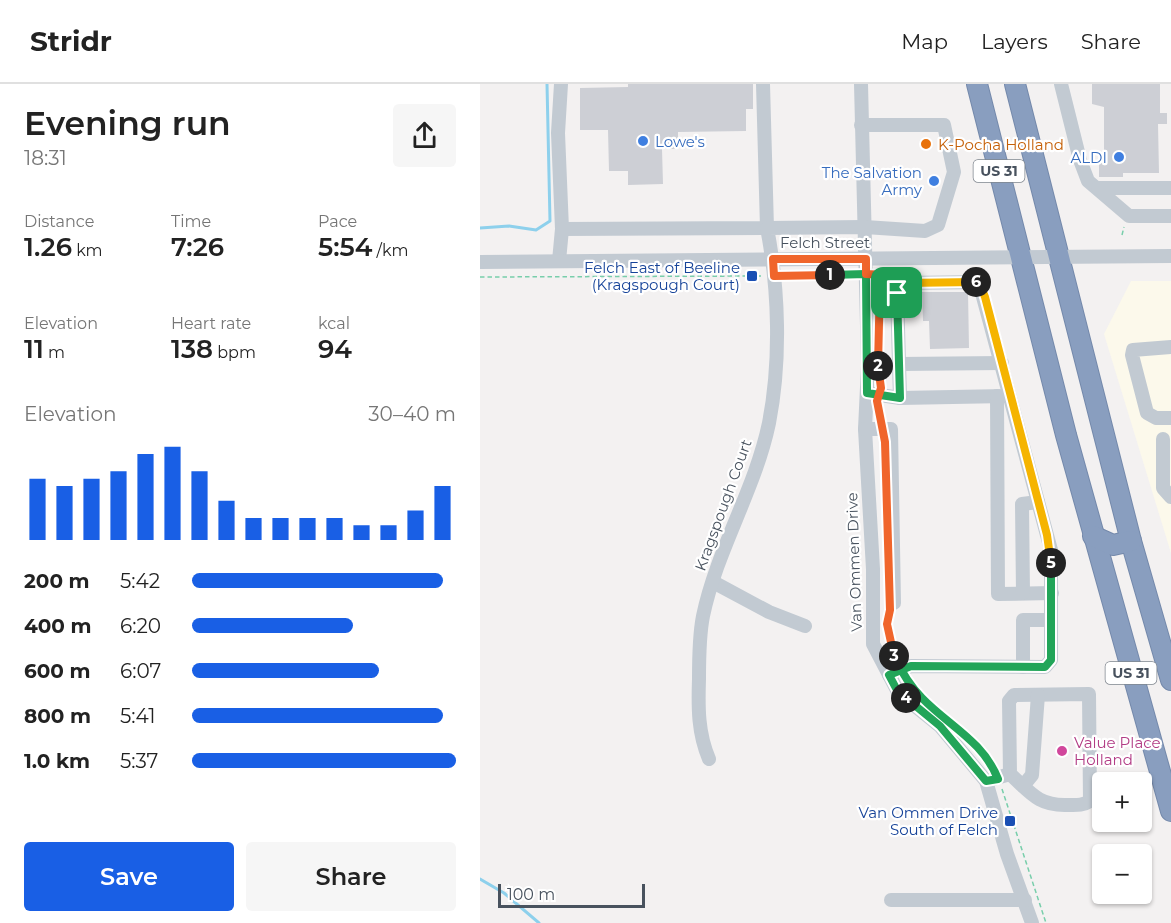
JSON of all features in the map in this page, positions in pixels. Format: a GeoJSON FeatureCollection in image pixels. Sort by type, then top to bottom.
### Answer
{"type":"FeatureCollection","features":[{"type":"Feature","properties":{"kind":"highway","name":"US 31"},"geometry":{"type":"LineString","coordinates":[[977,84],[1093,536],[1171,811]]}},
{"type":"Feature","properties":{"kind":"highway","name":"US 31"},"geometry":{"type":"LineString","coordinates":[[1015,84],[1131,541],[1171,680]]}},
{"type":"Feature","properties":{"kind":"highway"},"geometry":{"type":"LineString","coordinates":[[1093,536],[1113,545],[1131,541]]}},
{"type":"Feature","properties":{"kind":"street"},"geometry":{"type":"LineString","coordinates":[[559,261],[562,229],[558,133],[561,84]]}},
{"type":"Feature","properties":{"kind":"street","name":"Kragspough Court"},"geometry":{"type":"LineString","coordinates":[[709,759],[700,736],[698,693],[703,617],[713,582],[763,446],[769,422],[776,351],[773,259],[767,228],[763,84]]}},
{"type":"Feature","properties":{"kind":"street","name":"Van Ommen Drive"},"geometry":{"type":"LineString","coordinates":[[861,84],[866,259],[865,429],[873,569],[873,644],[895,673],[898,692],[998,778],[1007,854],[1032,923]]}},
{"type":"Feature","properties":{"kind":"street"},"geometry":{"type":"LineString","coordinates":[[1061,84],[1080,160],[1088,181],[1129,216],[1171,216]]}},
{"type":"Feature","properties":{"kind":"street"},"geometry":{"type":"LineString","coordinates":[[562,229],[865,227],[925,231],[933,229],[938,225],[954,163],[944,125],[861,125]]}},
{"type":"Feature","properties":{"kind":"street"},"geometry":{"type":"LineString","coordinates":[[1098,188],[1171,188]]}},
{"type":"Feature","properties":{"kind":"street","name":"Felch Street"},"geometry":{"type":"LineString","coordinates":[[480,262],[1171,256]]}},
{"type":"Feature","properties":{"kind":"street"},"geometry":{"type":"LineString","coordinates":[[895,673],[911,666],[1045,667],[1051,660],[1051,550],[979,282],[904,283],[897,293],[900,398]]}},
{"type":"Feature","properties":{"kind":"street"},"geometry":{"type":"LineString","coordinates":[[1171,347],[1138,348],[1133,350],[1132,355],[1147,413],[1156,418],[1171,418]]}},
{"type":"Feature","properties":{"kind":"street"},"geometry":{"type":"LineString","coordinates":[[899,364],[1002,363]]}},
{"type":"Feature","properties":{"kind":"street"},"geometry":{"type":"LineString","coordinates":[[867,393],[900,398],[1011,396]]}},
{"type":"Feature","properties":{"kind":"street"},"geometry":{"type":"LineString","coordinates":[[997,396],[998,594],[1052,593]]}},
{"type":"Feature","properties":{"kind":"street"},"geometry":{"type":"LineString","coordinates":[[865,429],[891,429],[892,606]]}},
{"type":"Feature","properties":{"kind":"street"},"geometry":{"type":"LineString","coordinates":[[1163,439],[1163,488],[1164,493],[1171,497]]}},
{"type":"Feature","properties":{"kind":"street"},"geometry":{"type":"LineString","coordinates":[[1023,593],[1022,504],[1038,502]]}},
{"type":"Feature","properties":{"kind":"street"},"geometry":{"type":"LineString","coordinates":[[713,582],[769,612],[805,626]]}},
{"type":"Feature","properties":{"kind":"street"},"geometry":{"type":"LineString","coordinates":[[1023,667],[1023,620],[1051,620]]}},
{"type":"Feature","properties":{"kind":"street"},"geometry":{"type":"LineString","coordinates":[[1089,694],[1090,801],[1083,805],[1049,806],[1023,786],[998,778],[1009,701],[1014,695],[1089,694]]}},
{"type":"Feature","properties":{"kind":"street"},"geometry":{"type":"LineString","coordinates":[[1023,786],[1032,775],[1038,695]]}},
{"type":"Feature","properties":{"kind":"street"},"geometry":{"type":"LineString","coordinates":[[891,900],[1025,900]]}},
{"type":"Feature","properties":{"kind":"path"},"geometry":{"type":"LineString","coordinates":[[1122,235],[1125,224]]}},
{"type":"Feature","properties":{"kind":"path"},"geometry":{"type":"LineString","coordinates":[[480,277],[884,275],[880,281],[879,299]]}},
{"type":"Feature","properties":{"kind":"path"},"geometry":{"type":"LineString","coordinates":[[892,606],[887,624],[895,673],[917,693]]}},
{"type":"Feature","properties":{"kind":"path"},"geometry":{"type":"LineString","coordinates":[[949,720],[980,748],[993,766],[1046,923]]}},
{"type":"Feature","properties":{"kind":"shaded area"},"geometry":{"type":"Polygon","coordinates":[[[1131,281],[1171,281],[1171,553],[1104,334],[1131,281]]]}},
{"type":"Feature","properties":{"kind":"building","name":"Lowe's"},"geometry":{"type":"Polygon","coordinates":[[[628,84],[753,84],[753,109],[746,109],[746,131],[678,132],[678,149],[662,149],[663,184],[628,185],[628,171],[609,171],[608,130],[580,130],[580,88],[628,87],[628,84]]]}},
{"type":"Feature","properties":{"kind":"building"},"geometry":{"type":"Polygon","coordinates":[[[1092,84],[1160,84],[1160,113],[1167,113],[1167,124],[1158,124],[1159,173],[1123,173],[1123,177],[1099,177],[1099,154],[1104,154],[1104,107],[1092,104],[1092,84]]]}},
{"type":"Feature","properties":{"kind":"building"},"geometry":{"type":"Polygon","coordinates":[[[922,292],[968,292],[969,348],[930,349],[929,321],[923,321],[922,292]]]}},
{"type":"Feature","properties":{"kind":"waterway"},"geometry":{"type":"LineString","coordinates":[[480,228],[509,226],[536,230],[550,221],[547,84]]}},
{"type":"Feature","properties":{"kind":"waterway"},"geometry":{"type":"LineString","coordinates":[[480,879],[504,893],[539,923]]}},
{"type":"Feature","properties":{"kind":"place","name":"Lowe's"},"geometry":{"type":"Point","coordinates":[643,141]}},
{"type":"Feature","properties":{"kind":"place","name":"K-Pocha Holland"},"geometry":{"type":"Point","coordinates":[926,144]}},
{"type":"Feature","properties":{"kind":"place","name":"ALDI"},"geometry":{"type":"Point","coordinates":[1119,157]}},
{"type":"Feature","properties":{"kind":"place","name":"The Salvation Army"},"geometry":{"type":"Point","coordinates":[934,181]}},
{"type":"Feature","properties":{"kind":"place","name":"Felch East of Beeline (Kragspough Court)"},"geometry":{"type":"Point","coordinates":[752,276]}},
{"type":"Feature","properties":{"kind":"place","name":"Value Place Holland"},"geometry":{"type":"Point","coordinates":[1062,751]}},
{"type":"Feature","properties":{"kind":"place","name":"Van Ommen Drive South of Felch"},"geometry":{"type":"Point","coordinates":[1010,821]}},
{"type":"Feature","properties":{"kind":"route"},"geometry":{"type":"LineString","coordinates":[[897,293],[900,398],[879,394],[867,393],[866,274],[774,276],[773,259],[866,259],[866,274],[884,275],[880,281],[878,309],[878,368],[881,388],[879,394],[877,401],[885,442],[889,640],[893,656],[901,670],[911,685],[924,700],[962,730],[980,748],[993,766],[998,779],[986,781],[940,726],[898,692],[889,675],[901,670],[911,666],[1045,667],[1051,660],[1051,550],[985,297],[979,282],[904,283],[897,293]]}}]}
